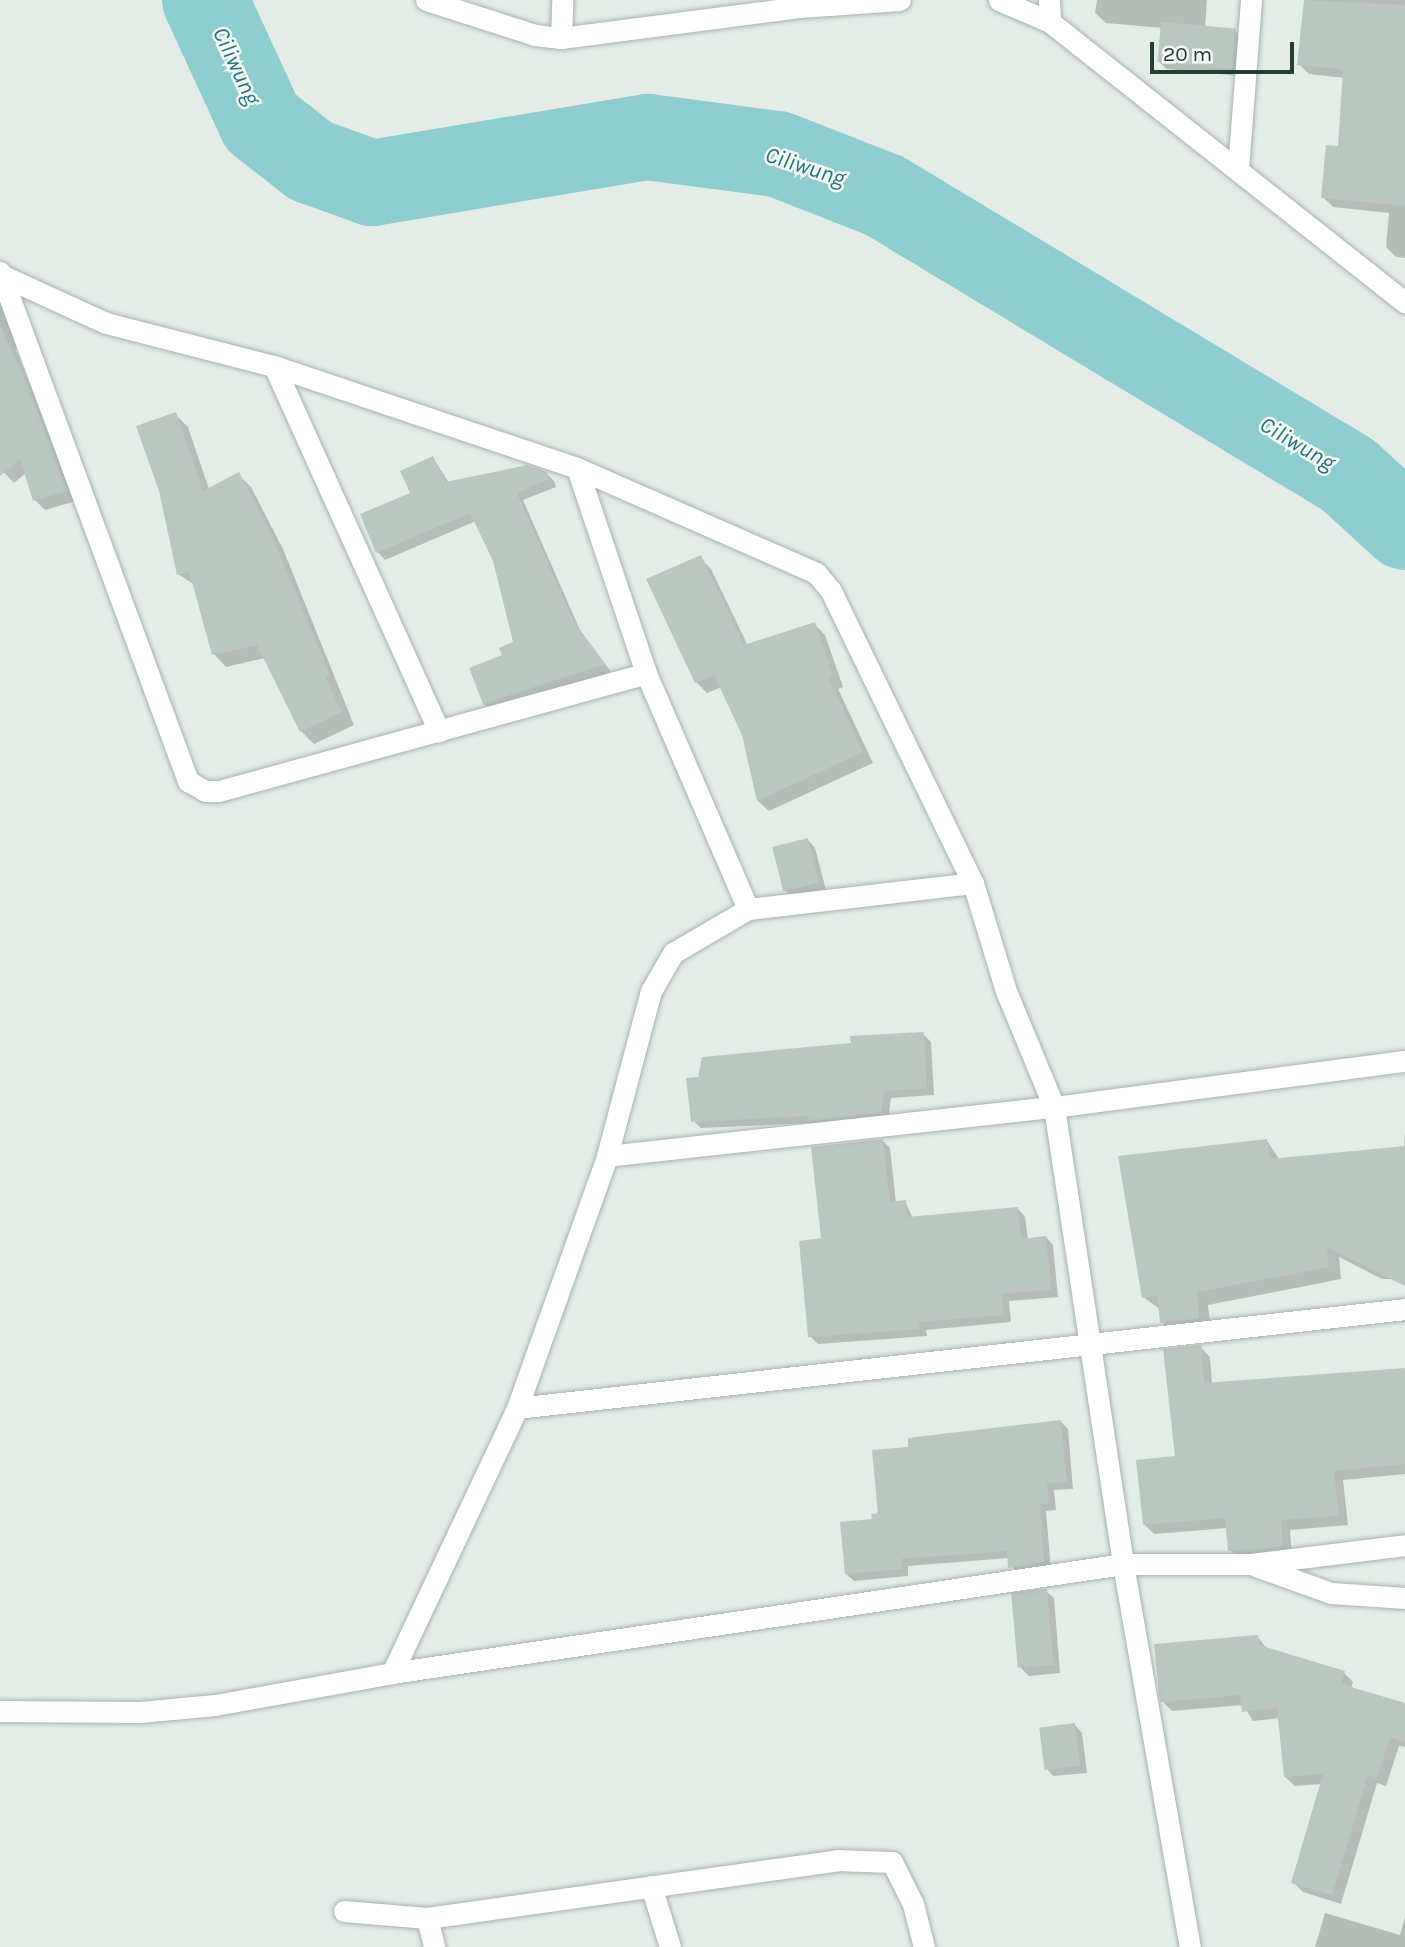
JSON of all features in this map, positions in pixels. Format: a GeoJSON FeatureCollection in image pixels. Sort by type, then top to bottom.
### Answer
{"type":"FeatureCollection","features":[{"type":"Feature","properties":{"kind":"street"},"geometry":{"type":"LineString","coordinates":[[426,0],[535,35],[561,38],[851,1],[900,0]]}},
{"type":"Feature","properties":{"kind":"street"},"geometry":{"type":"LineString","coordinates":[[561,38],[562,0]]}},
{"type":"Feature","properties":{"kind":"street"},"geometry":{"type":"LineString","coordinates":[[999,0],[1049,22],[1405,302]]}},
{"type":"Feature","properties":{"kind":"street"},"geometry":{"type":"LineString","coordinates":[[1049,0],[1049,22]]}},
{"type":"Feature","properties":{"kind":"street"},"geometry":{"type":"LineString","coordinates":[[1238,169],[1251,0]]}},
{"type":"Feature","properties":{"kind":"street"},"geometry":{"type":"LineString","coordinates":[[1,274],[106,323],[274,366],[577,468],[816,573],[831,591],[973,883],[1006,991],[1054,1107],[1087,1341],[1123,1564],[1190,1947]]}},
{"type":"Feature","properties":{"kind":"street"},"geometry":{"type":"LineString","coordinates":[[1,274],[188,781],[205,790],[219,791],[646,673]]}},
{"type":"Feature","properties":{"kind":"street"},"geometry":{"type":"LineString","coordinates":[[274,366],[439,731]]}},
{"type":"Feature","properties":{"kind":"street"},"geometry":{"type":"LineString","coordinates":[[577,468],[646,673],[748,909]]}},
{"type":"Feature","properties":{"kind":"street"},"geometry":{"type":"LineString","coordinates":[[392,1673],[517,1408],[607,1156],[651,991],[673,953],[748,909],[973,883]]}},
{"type":"Feature","properties":{"kind":"street"},"geometry":{"type":"LineString","coordinates":[[607,1156],[1054,1107],[1405,1061]]}},
{"type":"Feature","properties":{"kind":"street"},"geometry":{"type":"LineString","coordinates":[[517,1408],[1087,1341],[1405,1309]]}},
{"type":"Feature","properties":{"kind":"street"},"geometry":{"type":"LineString","coordinates":[[0,1711],[140,1712],[215,1705],[392,1673],[1123,1564],[1251,1564],[1405,1545]]}},
{"type":"Feature","properties":{"kind":"street"},"geometry":{"type":"LineString","coordinates":[[1251,1564],[1331,1593],[1405,1598]]}},
{"type":"Feature","properties":{"kind":"street"},"geometry":{"type":"LineString","coordinates":[[344,1911],[427,1918],[838,1860],[892,1862],[913,1903],[924,1947]]}},
{"type":"Feature","properties":{"kind":"street"},"geometry":{"type":"LineString","coordinates":[[651,1886],[670,1947]]}},
{"type":"Feature","properties":{"kind":"street"},"geometry":{"type":"LineString","coordinates":[[427,1918],[434,1947]]}},
{"type":"Feature","properties":{"kind":"building"},"geometry":{"type":"Polygon","coordinates":[[[1304,0],[1405,5],[1405,206],[1321,198],[1326,145],[1338,146],[1343,69],[1297,65],[1304,0]]]}},
{"type":"Feature","properties":{"kind":"building"},"geometry":{"type":"Polygon","coordinates":[[[1161,22],[1236,29],[1232,68],[1158,62],[1161,22]]]}},
{"type":"Feature","properties":{"kind":"building"},"geometry":{"type":"Polygon","coordinates":[[[0,326],[25,377],[67,491],[33,501],[20,459],[0,476],[0,326]]]}},
{"type":"Feature","properties":{"kind":"building"},"geometry":{"type":"Polygon","coordinates":[[[176,412],[203,491],[239,472],[271,534],[330,675],[325,677],[342,712],[300,732],[257,645],[212,655],[189,571],[177,575],[159,491],[136,426],[176,412]]]}},
{"type":"Feature","properties":{"kind":"building"},"geometry":{"type":"Polygon","coordinates":[[[433,456],[445,482],[528,465],[547,472],[549,479],[517,493],[573,620],[605,664],[483,704],[469,668],[502,655],[499,648],[513,642],[493,561],[470,513],[376,553],[360,514],[410,493],[400,471],[433,456]]]}},
{"type":"Feature","properties":{"kind":"building"},"geometry":{"type":"Polygon","coordinates":[[[701,555],[744,645],[815,622],[833,676],[829,678],[863,752],[757,801],[742,735],[714,675],[695,683],[646,579],[701,555]]]}},
{"type":"Feature","properties":{"kind":"building"},"geometry":{"type":"Polygon","coordinates":[[[808,838],[819,883],[783,892],[772,847],[808,838]]]}},
{"type":"Feature","properties":{"kind":"building"},"geometry":{"type":"Polygon","coordinates":[[[924,1032],[927,1088],[884,1091],[881,1113],[808,1121],[807,1116],[691,1122],[686,1078],[698,1077],[702,1057],[851,1043],[850,1036],[924,1032]]]}},
{"type":"Feature","properties":{"kind":"building"},"geometry":{"type":"Polygon","coordinates":[[[883,1139],[890,1202],[906,1200],[907,1217],[1018,1207],[1021,1239],[1046,1236],[1051,1290],[1002,1294],[1004,1315],[919,1322],[920,1329],[808,1337],[799,1241],[821,1238],[811,1147],[883,1139]]]}},
{"type":"Feature","properties":{"kind":"building"},"geometry":{"type":"Polygon","coordinates":[[[1267,1139],[1270,1159],[1405,1146],[1405,1286],[1327,1247],[1329,1267],[1197,1292],[1199,1319],[1160,1323],[1157,1295],[1142,1298],[1118,1156],[1267,1139]]]}},
{"type":"Feature","properties":{"kind":"building"},"geometry":{"type":"Polygon","coordinates":[[[1201,1345],[1204,1383],[1405,1368],[1405,1464],[1334,1471],[1339,1516],[1281,1520],[1283,1547],[1228,1551],[1225,1518],[1143,1525],[1136,1460],[1175,1456],[1163,1349],[1201,1345]]]}},
{"type":"Feature","properties":{"kind":"building"},"geometry":{"type":"Polygon","coordinates":[[[1061,1420],[1067,1482],[1047,1483],[1049,1503],[1040,1504],[1044,1562],[1008,1568],[1007,1551],[901,1559],[902,1569],[845,1574],[840,1522],[872,1519],[871,1514],[878,1514],[872,1450],[908,1447],[908,1438],[1061,1420]]]}},
{"type":"Feature","properties":{"kind":"building"},"geometry":{"type":"Polygon","coordinates":[[[1047,1589],[1054,1665],[1018,1668],[1011,1592],[1047,1589]]]}},
{"type":"Feature","properties":{"kind":"building"},"geometry":{"type":"Polygon","coordinates":[[[1258,1635],[1259,1645],[1345,1671],[1341,1684],[1405,1703],[1405,1742],[1390,1737],[1377,1778],[1368,1775],[1332,1895],[1291,1883],[1323,1774],[1284,1777],[1277,1708],[1242,1712],[1240,1695],[1160,1702],[1154,1644],[1258,1635]]]}},
{"type":"Feature","properties":{"kind":"building"},"geometry":{"type":"Polygon","coordinates":[[[1075,1723],[1080,1766],[1045,1770],[1039,1727],[1075,1723]]]}},
{"type":"Feature","properties":{"kind":"waterway","name":"Ciliwung"},"geometry":{"type":"LineString","coordinates":[[205,0],[261,122],[311,161],[372,183],[648,137],[778,154],[885,196],[1348,475],[1405,527]]}}]}
